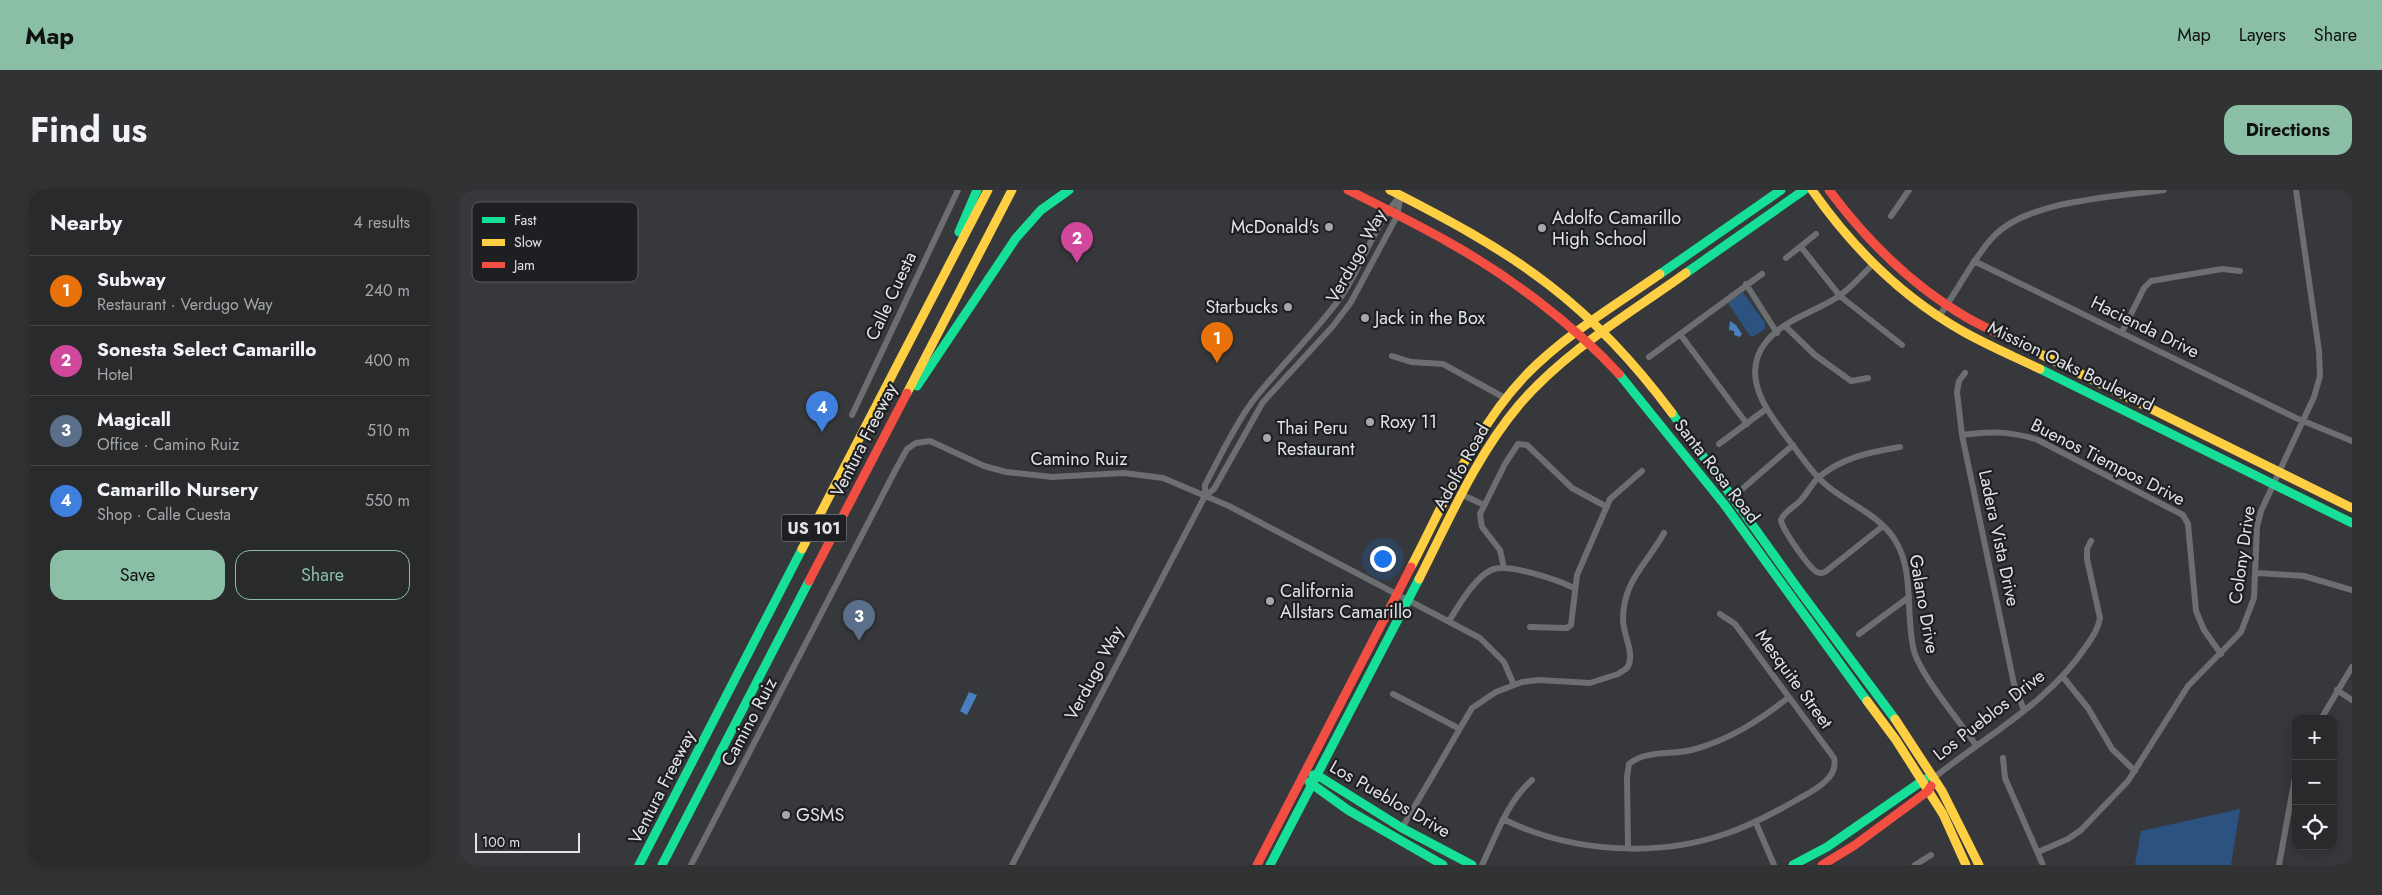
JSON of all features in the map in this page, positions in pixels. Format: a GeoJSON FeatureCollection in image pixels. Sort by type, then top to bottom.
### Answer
{"type":"FeatureCollection","features":[{"type":"Feature","properties":{"kind":"main road"},"geometry":{"type":"LineString","coordinates":[[936,291],[977,190]]}},
{"type":"Feature","properties":{"kind":"main road","name":"Ventura Freeway"},"geometry":{"type":"LineString","coordinates":[[639,865],[988,190]]}},
{"type":"Feature","properties":{"kind":"main road","name":"Ventura Freeway"},"geometry":{"type":"LineString","coordinates":[[662,865],[1012,190]]}},
{"type":"Feature","properties":{"kind":"main road"},"geometry":{"type":"LineString","coordinates":[[889,426],[1016,238],[1041,210],[1069,190]]}},
{"type":"Feature","properties":{"kind":"main road","name":"Santa Rosa Road"},"geometry":{"type":"LineString","coordinates":[[1348,190],[1451,243],[1534,299],[1587,344],[1640,397],[1724,504],[1896,740],[1943,814],[1966,865]]}},
{"type":"Feature","properties":{"kind":"main road","name":"Santa Rosa Road"},"geometry":{"type":"LineString","coordinates":[[1390,190],[1460,226],[1507,254],[1548,284],[1592,322],[1648,382],[1903,730],[1935,777],[1979,865]]}},
{"type":"Feature","properties":{"kind":"main road","name":"Adolfo Road"},"geometry":{"type":"LineString","coordinates":[[1257,865],[1306,774],[1396,594],[1479,437],[1505,398],[1541,360],[1575,333],[1781,190]]}},
{"type":"Feature","properties":{"kind":"main road","name":"Adolfo Road"},"geometry":{"type":"LineString","coordinates":[[1270,865],[1487,448],[1519,403],[1554,368],[1804,190]]}},
{"type":"Feature","properties":{"kind":"main road","name":"Mission Oaks Boulevard"},"geometry":{"type":"LineString","coordinates":[[1812,190],[1838,227],[1872,265],[1915,300],[1964,332],[2352,523]]}},
{"type":"Feature","properties":{"kind":"main road","name":"Mission Oaks Boulevard"},"geometry":{"type":"LineString","coordinates":[[1829,190],[1867,239],[1892,264],[1947,306],[1966,318],[2352,508]]}},
{"type":"Feature","properties":{"kind":"main road","name":"Los Pueblos Drive"},"geometry":{"type":"LineString","coordinates":[[1443,865],[1311,786],[1306,774],[1317,775],[1402,828],[1472,865]]}},
{"type":"Feature","properties":{"kind":"main road","name":"Los Pueblos Drive"},"geometry":{"type":"LineString","coordinates":[[1793,865],[1826,847],[1921,780],[1935,777]]}},
{"type":"Feature","properties":{"kind":"main road","name":"Los Pueblos Drive"},"geometry":{"type":"LineString","coordinates":[[1822,865],[1855,845],[1928,790],[1935,777]]}},
{"type":"Feature","properties":{"kind":"street","name":"Calle Cuesta"},"geometry":{"type":"LineString","coordinates":[[852,415],[958,190]]}},
{"type":"Feature","properties":{"kind":"street"},"geometry":{"type":"LineString","coordinates":[[1891,216],[1909,190]]}},
{"type":"Feature","properties":{"kind":"street"},"geometry":{"type":"LineString","coordinates":[[1939,316],[1974,261],[1998,232],[2024,215],[2046,208],[2164,190]]}},
{"type":"Feature","properties":{"kind":"street","name":"Colony Drive"},"geometry":{"type":"LineString","coordinates":[[2038,852],[2068,839],[2081,830],[2135,771],[2188,686],[2241,632],[2246,622],[2254,598],[2257,573],[2257,527],[2261,511],[2318,386],[2320,366],[2296,190]]}},
{"type":"Feature","properties":{"kind":"street","name":"Verdugo Way"},"geometry":{"type":"LineString","coordinates":[[1012,865],[1205,496],[1205,485],[1240,420],[1263,389],[1339,299],[1357,270],[1387,211],[1401,196]]}},
{"type":"Feature","properties":{"kind":"street","name":"Verdugo Way"},"geometry":{"type":"LineString","coordinates":[[1205,496],[1214,490],[1264,402],[1333,326],[1351,302],[1398,216],[1401,196]]}},
{"type":"Feature","properties":{"kind":"street"},"geometry":{"type":"LineString","coordinates":[[1786,258],[1816,234]]}},
{"type":"Feature","properties":{"kind":"street"},"geometry":{"type":"LineString","coordinates":[[1800,247],[1840,296],[1902,345]]}},
{"type":"Feature","properties":{"kind":"street","name":"Hacienda Drive"},"geometry":{"type":"LineString","coordinates":[[1974,261],[2303,421],[2352,441]]}},
{"type":"Feature","properties":{"kind":"street","name":"Galano Drive"},"geometry":{"type":"LineString","coordinates":[[1872,265],[1840,296],[1777,332],[1761,350],[1756,369],[1756,386],[1766,409],[1818,477],[1884,526],[1896,540],[1909,597],[1913,648],[1920,664],[1976,745]]}},
{"type":"Feature","properties":{"kind":"street"},"geometry":{"type":"LineString","coordinates":[[2122,332],[2144,288],[2151,281],[2222,269],[2240,270]]}},
{"type":"Feature","properties":{"kind":"street"},"geometry":{"type":"LineString","coordinates":[[1649,357],[1762,274]]}},
{"type":"Feature","properties":{"kind":"street"},"geometry":{"type":"LineString","coordinates":[[1746,284],[1777,332]]}},
{"type":"Feature","properties":{"kind":"street"},"geometry":{"type":"LineString","coordinates":[[1785,326],[1815,356],[1851,381],[1868,378]]}},
{"type":"Feature","properties":{"kind":"street"},"geometry":{"type":"LineString","coordinates":[[1680,334],[1747,424]]}},
{"type":"Feature","properties":{"kind":"street"},"geometry":{"type":"LineString","coordinates":[[1392,356],[1411,362],[1443,364],[1505,398]]}},
{"type":"Feature","properties":{"kind":"street","name":"Ladera Vista Drive"},"geometry":{"type":"LineString","coordinates":[[1965,372],[1956,392],[1962,436],[2014,684],[2024,710]]}},
{"type":"Feature","properties":{"kind":"street"},"geometry":{"type":"LineString","coordinates":[[1719,444],[1766,409]]}},
{"type":"Feature","properties":{"kind":"street","name":"Buenos Tiempos Drive"},"geometry":{"type":"LineString","coordinates":[[1962,436],[2004,432],[2018,433],[2038,440],[2183,515],[2188,524],[2196,611],[2204,630],[2221,654]]}},
{"type":"Feature","properties":{"kind":"street","name":"Camino Ruiz"},"geometry":{"type":"LineString","coordinates":[[692,865],[895,471],[907,449],[922,442],[935,442],[984,466],[1027,475],[1052,477],[1104,474],[1146,475],[1175,482],[1480,638],[1491,647],[1508,669],[1514,685]]}},
{"type":"Feature","properties":{"kind":"street"},"geometry":{"type":"LineString","coordinates":[[1504,568],[1499,548],[1481,525],[1480,516],[1507,460],[1517,444],[1522,443],[1526,445],[1574,490],[1607,508]]}},
{"type":"Feature","properties":{"kind":"street"},"geometry":{"type":"LineString","coordinates":[[1733,497],[1793,445]]}},
{"type":"Feature","properties":{"kind":"street"},"geometry":{"type":"LineString","coordinates":[[1884,526],[1825,572],[1816,572],[1786,532],[1781,520],[1783,515],[1801,500],[1818,477],[1852,457],[1900,448]]}},
{"type":"Feature","properties":{"kind":"street"},"geometry":{"type":"LineString","coordinates":[[1530,627],[1570,626],[1572,622],[1574,588],[1578,572],[1607,508],[1613,496],[1642,471]]}},
{"type":"Feature","properties":{"kind":"street"},"geometry":{"type":"LineString","coordinates":[[1463,495],[1484,505]]}},
{"type":"Feature","properties":{"kind":"street"},"geometry":{"type":"LineString","coordinates":[[1402,828],[1458,728],[1472,708],[1496,692],[1514,685],[1538,680],[1590,683],[1618,674],[1627,668],[1631,654],[1623,619],[1628,590],[1632,580],[1664,533]]}},
{"type":"Feature","properties":{"kind":"street","name":"Los Pueblos Drive"},"geometry":{"type":"LineString","coordinates":[[1935,777],[2041,699],[2063,677],[2099,627],[2100,618],[2087,559],[2087,549],[2091,542]]}},
{"type":"Feature","properties":{"kind":"street"},"geometry":{"type":"LineString","coordinates":[[1449,621],[1461,600],[1485,575],[1494,569],[1504,568],[1533,574],[1574,588]]}},
{"type":"Feature","properties":{"kind":"street"},"geometry":{"type":"LineString","coordinates":[[2257,573],[2304,576],[2352,590]]}},
{"type":"Feature","properties":{"kind":"street"},"geometry":{"type":"LineString","coordinates":[[1859,634],[1909,597]]}},
{"type":"Feature","properties":{"kind":"street","name":"Mesquite Street"},"geometry":{"type":"LineString","coordinates":[[1720,614],[1735,624],[1834,758],[1836,768],[1832,775],[1814,790],[1756,822]]}},
{"type":"Feature","properties":{"kind":"street"},"geometry":{"type":"LineString","coordinates":[[2323,715],[2352,667]]}},
{"type":"Feature","properties":{"kind":"street"},"geometry":{"type":"LineString","coordinates":[[2063,677],[2088,708],[2112,749],[2135,771]]}},
{"type":"Feature","properties":{"kind":"street"},"geometry":{"type":"LineString","coordinates":[[2337,690],[2352,700]]}},
{"type":"Feature","properties":{"kind":"street"},"geometry":{"type":"LineString","coordinates":[[1393,694],[1458,728]]}},
{"type":"Feature","properties":{"kind":"street"},"geometry":{"type":"LineString","coordinates":[[1628,848],[1627,777],[1629,764],[1644,756],[1693,750],[1739,732],[1758,721],[1789,697]]}},
{"type":"Feature","properties":{"kind":"street"},"geometry":{"type":"LineString","coordinates":[[2002,758],[2005,778],[2043,865]]}},
{"type":"Feature","properties":{"kind":"street"},"geometry":{"type":"LineString","coordinates":[[1482,865],[1504,819],[1522,789],[1532,780]]}},
{"type":"Feature","properties":{"kind":"street"},"geometry":{"type":"LineString","coordinates":[[2279,865],[2292,794]]}},
{"type":"Feature","properties":{"kind":"street"},"geometry":{"type":"LineString","coordinates":[[1504,819],[1520,827],[1569,842],[1628,848],[1678,845],[1700,841],[1756,822],[1774,865]]}},
{"type":"Feature","properties":{"kind":"street"},"geometry":{"type":"LineString","coordinates":[[1915,865],[1931,855]]}},
{"type":"Feature","properties":{"kind":"shaded area"},"geometry":{"type":"Polygon","coordinates":[[[1743,292],[1765,323],[1765,329],[1754,336],[1750,336],[1728,303],[1743,292]]]}},
{"type":"Feature","properties":{"kind":"shaded area"},"geometry":{"type":"Polygon","coordinates":[[[1730,321],[1736,325],[1742,334],[1740,337],[1734,335],[1734,331],[1729,330],[1730,321]]]}},
{"type":"Feature","properties":{"kind":"shaded area"},"geometry":{"type":"Polygon","coordinates":[[[969,692],[977,695],[967,715],[960,711],[969,692]]]}},
{"type":"Feature","properties":{"kind":"shaded area"},"geometry":{"type":"Polygon","coordinates":[[[2240,809],[2231,865],[2135,865],[2141,831],[2240,809]]]}},
{"type":"Feature","properties":{"kind":"traffic: fast"},"geometry":{"type":"LineString","coordinates":[[959,232],[977,190]]}},
{"type":"Feature","properties":{"kind":"traffic: fast"},"geometry":{"type":"LineString","coordinates":[[917,386],[1016,238],[1041,210],[1069,190]]}},
{"type":"Feature","properties":{"kind":"traffic: fast"},"geometry":{"type":"LineString","coordinates":[[1660,274],[1781,190]]}},
{"type":"Feature","properties":{"kind":"traffic: fast"},"geometry":{"type":"LineString","coordinates":[[1686,273],[1804,190]]}},
{"type":"Feature","properties":{"kind":"traffic: fast"},"geometry":{"type":"LineString","coordinates":[[2040,369],[2352,523]]}},
{"type":"Feature","properties":{"kind":"traffic: fast"},"geometry":{"type":"LineString","coordinates":[[1619,374],[1724,504],[1867,701]]}},
{"type":"Feature","properties":{"kind":"traffic: fast"},"geometry":{"type":"LineString","coordinates":[[1672,413],[1799,590],[1895,719]]}},
{"type":"Feature","properties":{"kind":"traffic: fast"},"geometry":{"type":"LineString","coordinates":[[639,865],[802,549]]}},
{"type":"Feature","properties":{"kind":"traffic: fast"},"geometry":{"type":"LineString","coordinates":[[1270,865],[1419,579]]}},
{"type":"Feature","properties":{"kind":"traffic: fast"},"geometry":{"type":"LineString","coordinates":[[662,865],[809,581]]}},
{"type":"Feature","properties":{"kind":"traffic: fast"},"geometry":{"type":"LineString","coordinates":[[1313,775],[1317,775],[1402,828],[1472,865]]}},
{"type":"Feature","properties":{"kind":"traffic: fast"},"geometry":{"type":"LineString","coordinates":[[1793,865],[1827,847],[1925,779]]}},
{"type":"Feature","properties":{"kind":"traffic: fast"},"geometry":{"type":"LineString","coordinates":[[1309,782],[1348,810],[1443,865]]}},
{"type":"Feature","properties":{"kind":"traffic: slow"},"geometry":{"type":"LineString","coordinates":[[802,549],[988,190]]}},
{"type":"Feature","properties":{"kind":"traffic: slow"},"geometry":{"type":"LineString","coordinates":[[907,393],[1012,190]]}},
{"type":"Feature","properties":{"kind":"traffic: slow"},"geometry":{"type":"LineString","coordinates":[[1390,190],[1452,222],[1511,258],[1549,285],[1615,345],[1645,378],[1672,413]]}},
{"type":"Feature","properties":{"kind":"traffic: slow"},"geometry":{"type":"LineString","coordinates":[[1812,190],[1844,231],[1880,270],[1920,303],[1964,332],[2040,369]]}},
{"type":"Feature","properties":{"kind":"traffic: slow"},"geometry":{"type":"LineString","coordinates":[[1419,579],[1476,467],[1489,445],[1519,405],[1556,367],[1577,350],[1686,273]]}},
{"type":"Feature","properties":{"kind":"traffic: slow"},"geometry":{"type":"LineString","coordinates":[[1411,567],[1476,442],[1508,396],[1526,375],[1557,347],[1660,274]]}},
{"type":"Feature","properties":{"kind":"traffic: slow"},"geometry":{"type":"LineString","coordinates":[[2014,341],[2352,508]]}},
{"type":"Feature","properties":{"kind":"traffic: slow"},"geometry":{"type":"LineString","coordinates":[[1867,701],[1896,740],[1943,814],[1966,865]]}},
{"type":"Feature","properties":{"kind":"traffic: slow"},"geometry":{"type":"LineString","coordinates":[[1895,719],[1942,791],[1979,865]]}},
{"type":"Feature","properties":{"kind":"traffic: jam"},"geometry":{"type":"LineString","coordinates":[[1348,190],[1438,236],[1495,270],[1561,319],[1619,374]]}},
{"type":"Feature","properties":{"kind":"traffic: jam"},"geometry":{"type":"LineString","coordinates":[[1829,190],[1859,227],[1891,261],[1927,291],[1966,317],[2014,341]]}},
{"type":"Feature","properties":{"kind":"traffic: jam"},"geometry":{"type":"LineString","coordinates":[[809,581],[907,393]]}},
{"type":"Feature","properties":{"kind":"traffic: jam"},"geometry":{"type":"LineString","coordinates":[[1257,865],[1411,567]]}},
{"type":"Feature","properties":{"kind":"traffic: jam"},"geometry":{"type":"LineString","coordinates":[[1822,865],[1855,845],[1928,791],[1931,786]]}},
{"type":"Feature","properties":{"kind":"place","name":"McDonald's"},"geometry":{"type":"Point","coordinates":[1329,227]}},
{"type":"Feature","properties":{"kind":"place","name":"Adolfo Camarillo High School"},"geometry":{"type":"Point","coordinates":[1542,228]}},
{"type":"Feature","properties":{"kind":"place","name":"Sonesta Select Camarillo"},"geometry":{"type":"Point","coordinates":[1077,263]}},
{"type":"Feature","properties":{"kind":"place","name":"Starbucks"},"geometry":{"type":"Point","coordinates":[1288,307]}},
{"type":"Feature","properties":{"kind":"place","name":"Jack in the Box"},"geometry":{"type":"Point","coordinates":[1365,318]}},
{"type":"Feature","properties":{"kind":"place","name":"Subway"},"geometry":{"type":"Point","coordinates":[1217,363]}},
{"type":"Feature","properties":{"kind":"place","name":"Roxy 11"},"geometry":{"type":"Point","coordinates":[1370,422]}},
{"type":"Feature","properties":{"kind":"place","name":"Camarillo Nursery"},"geometry":{"type":"Point","coordinates":[822,432]}},
{"type":"Feature","properties":{"kind":"place","name":"Thai Peru Restaurant"},"geometry":{"type":"Point","coordinates":[1267,438]}},
{"type":"Feature","properties":{"kind":"place","name":"California Allstars Camarillo"},"geometry":{"type":"Point","coordinates":[1270,601]}},
{"type":"Feature","properties":{"kind":"place","name":"Magicall"},"geometry":{"type":"Point","coordinates":[859,641]}},
{"type":"Feature","properties":{"kind":"place","name":"GSMS"},"geometry":{"type":"Point","coordinates":[786,815]}}]}
